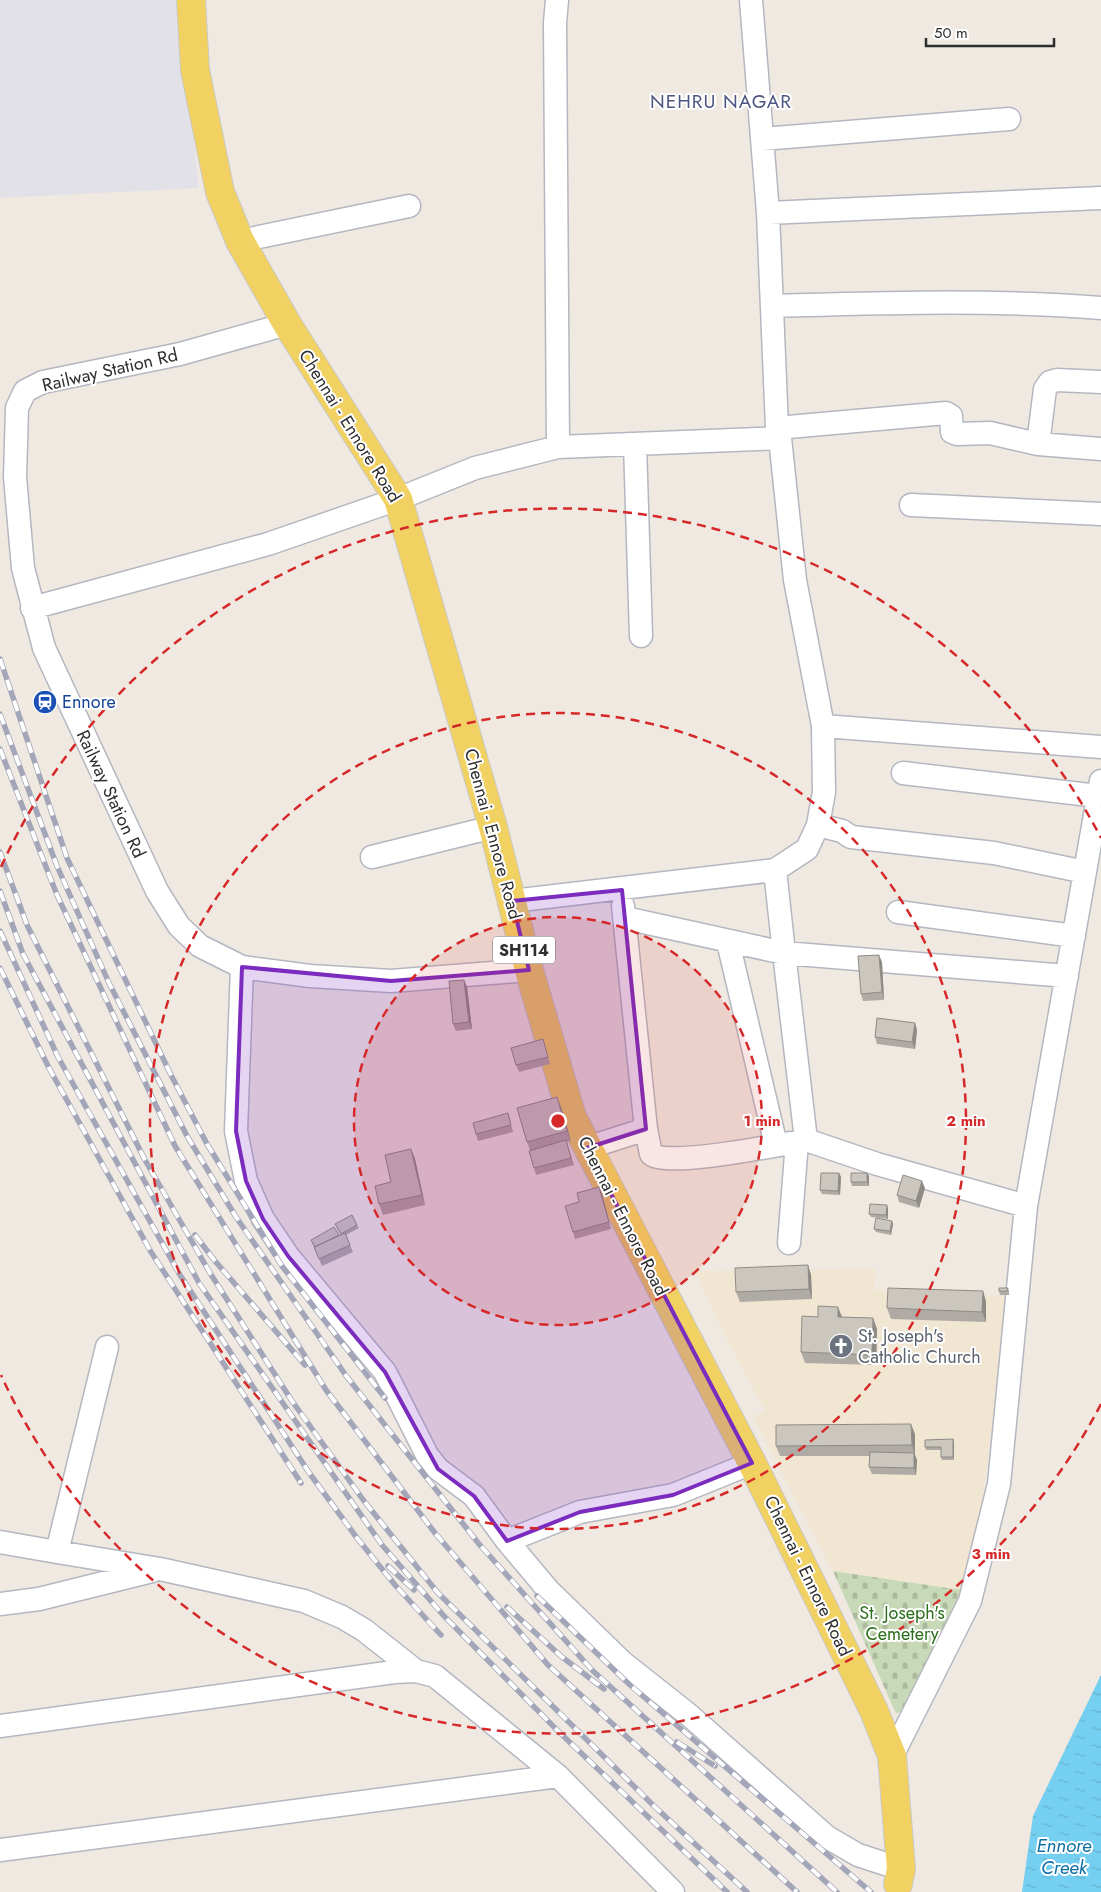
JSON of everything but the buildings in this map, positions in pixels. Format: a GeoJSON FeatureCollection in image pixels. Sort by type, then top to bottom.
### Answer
{"type":"FeatureCollection","features":[{"type":"Feature","properties":{"kind":"main road","name":"Chennai - Ennore Road"},"geometry":{"type":"LineString","coordinates":[[191,0],[195,70],[220,192],[240,241],[287,324],[398,499],[493,827],[529,970],[572,1117],[752,1463],[874,1711],[892,1756],[900,1877]]}},
{"type":"Feature","properties":{"kind":"street"},"geometry":{"type":"LineString","coordinates":[[557,0],[555,23],[558,447]]}},
{"type":"Feature","properties":{"kind":"street"},"geometry":{"type":"LineString","coordinates":[[512,901],[622,890],[774,870],[808,849],[818,824],[824,792],[823,726],[795,580],[779,433],[768,213],[752,0]]}},
{"type":"Feature","properties":{"kind":"street"},"geometry":{"type":"LineString","coordinates":[[762,138],[1009,119]]}},
{"type":"Feature","properties":{"kind":"street"},"geometry":{"type":"LineString","coordinates":[[768,213],[1101,198]]}},
{"type":"Feature","properties":{"kind":"street"},"geometry":{"type":"LineString","coordinates":[[240,241],[409,206]]}},
{"type":"Feature","properties":{"kind":"street"},"geometry":{"type":"LineString","coordinates":[[772,306],[915,302],[1034,303],[1101,308]]}},
{"type":"Feature","properties":{"kind":"street","name":"Railway Station Rd"},"geometry":{"type":"LineString","coordinates":[[287,324],[180,354],[43,382],[26,391],[17,408],[15,477],[23,568],[44,648],[157,891],[179,926],[200,946],[242,967],[310,976],[391,982],[529,970]]}},
{"type":"Feature","properties":{"kind":"street"},"geometry":{"type":"LineString","coordinates":[[1038,444],[1045,389],[1050,382],[1057,380],[1101,382]]}},
{"type":"Feature","properties":{"kind":"street"},"geometry":{"type":"LineString","coordinates":[[32,608],[268,544],[398,499],[475,468],[558,447],[635,444],[779,433],[946,413],[951,416],[952,432],[957,434],[990,433],[1038,444],[1101,449]]}},
{"type":"Feature","properties":{"kind":"street"},"geometry":{"type":"LineString","coordinates":[[635,444],[641,636]]}},
{"type":"Feature","properties":{"kind":"street"},"geometry":{"type":"LineString","coordinates":[[911,505],[1101,514]]}},
{"type":"Feature","properties":{"kind":"street"},"geometry":{"type":"LineString","coordinates":[[823,726],[1101,747]]}},
{"type":"Feature","properties":{"kind":"street"},"geometry":{"type":"LineString","coordinates":[[892,1756],[970,1602],[999,1484],[1026,1206],[1100,788],[903,773]]}},
{"type":"Feature","properties":{"kind":"street"},"geometry":{"type":"LineString","coordinates":[[818,824],[842,831],[851,837],[994,853],[1085,872]]}},
{"type":"Feature","properties":{"kind":"street"},"geometry":{"type":"LineString","coordinates":[[372,858],[493,827]]}},
{"type":"Feature","properties":{"kind":"street"},"geometry":{"type":"LineString","coordinates":[[774,870],[784,953],[793,1142],[789,1242]]}},
{"type":"Feature","properties":{"kind":"street"},"geometry":{"type":"LineString","coordinates":[[622,890],[646,1128],[651,1154],[661,1159],[719,1154],[793,1142],[1026,1206]]}},
{"type":"Feature","properties":{"kind":"street"},"geometry":{"type":"LineString","coordinates":[[898,912],[1074,936]]}},
{"type":"Feature","properties":{"kind":"street"},"geometry":{"type":"LineString","coordinates":[[625,918],[784,953],[1067,976]]}},
{"type":"Feature","properties":{"kind":"street"},"geometry":{"type":"LineString","coordinates":[[728,942],[793,1142]]}},
{"type":"Feature","properties":{"kind":"street"},"geometry":{"type":"LineString","coordinates":[[242,967],[236,1131],[246,1181],[263,1219],[288,1256],[385,1372],[432,1462],[457,1486],[474,1496],[507,1541],[549,1591],[615,1656],[689,1715],[827,1837],[900,1877]]}},
{"type":"Feature","properties":{"kind":"street"},"geometry":{"type":"LineString","coordinates":[[587,1148],[646,1128]]}},
{"type":"Feature","properties":{"kind":"street"},"geometry":{"type":"LineString","coordinates":[[58,1552],[107,1347]]}},
{"type":"Feature","properties":{"kind":"street"},"geometry":{"type":"LineString","coordinates":[[507,1541],[580,1512],[674,1495],[752,1463]]}},
{"type":"Feature","properties":{"kind":"street"},"geometry":{"type":"LineString","coordinates":[[0,1542],[160,1569],[304,1601],[342,1617],[364,1630],[416,1671]]}},
{"type":"Feature","properties":{"kind":"street"},"geometry":{"type":"LineString","coordinates":[[0,1604],[39,1599],[160,1569]]}},
{"type":"Feature","properties":{"kind":"street"},"geometry":{"type":"LineString","coordinates":[[0,1726],[394,1672],[416,1671],[434,1676],[558,1776],[674,1892]]}},
{"type":"Feature","properties":{"kind":"street"},"geometry":{"type":"LineString","coordinates":[[0,1850],[558,1776]]}},
{"type":"Feature","properties":{"kind":"highlighted area"},"geometry":{"type":"Polygon","coordinates":[[[622,890],[646,1129],[587,1148],[752,1463],[673,1495],[580,1512],[507,1541],[474,1496],[438,1469],[385,1372],[288,1256],[263,1219],[246,1181],[236,1131],[242,967],[391,981],[529,970],[512,901],[622,890]]]}},
{"type":"Feature","properties":{"kind":"shaded area"},"geometry":{"type":"Polygon","coordinates":[[[0,0],[178,0],[199,188],[0,198],[0,0]]]}},
{"type":"Feature","properties":{"kind":"shaded area"},"geometry":{"type":"Polygon","coordinates":[[[875,1269],[874,1290],[1009,1297],[976,1546],[966,1580],[961,1590],[833,1571],[753,1417],[765,1410],[725,1336],[695,1271],[875,1269]]]}},
{"type":"Feature","properties":{"kind":"green space","name":"St. Joseph's Cemetery"},"geometry":{"type":"Polygon","coordinates":[[[833,1571],[961,1590],[917,1692],[905,1712],[896,1713],[833,1571]]]}},
{"type":"Feature","properties":{"kind":"water","name":"Ennore Creek"},"geometry":{"type":"Polygon","coordinates":[[[1101,1675],[1101,1892],[1022,1892],[1033,1816],[1101,1675]]]}},
{"type":"Feature","properties":{"kind":"railway"},"geometry":{"type":"LineString","coordinates":[[0,659],[67,858],[171,1075],[207,1144],[282,1266],[385,1398]]}},
{"type":"Feature","properties":{"kind":"railway"},"geometry":{"type":"LineString","coordinates":[[0,714],[57,866],[109,983],[187,1136],[236,1217],[347,1377],[479,1544],[592,1670],[837,1892]]}},
{"type":"Feature","properties":{"kind":"railway"},"geometry":{"type":"LineString","coordinates":[[0,749],[57,895],[175,1146],[326,1390],[435,1533],[548,1665],[797,1892]]}},
{"type":"Feature","properties":{"kind":"railway"},"geometry":{"type":"LineString","coordinates":[[0,852],[27,925],[145,1160],[210,1273],[292,1401],[364,1501],[438,1593],[655,1807],[747,1892]]}},
{"type":"Feature","properties":{"kind":"railway"},"geometry":{"type":"LineString","coordinates":[[0,891],[23,954],[199,1283],[382,1545],[444,1616],[558,1731],[727,1892]]}},
{"type":"Feature","properties":{"kind":"railway"},"geometry":{"type":"LineString","coordinates":[[0,931],[58,1057],[180,1275],[310,1474],[357,1538],[395,1585],[441,1635]]}},
{"type":"Feature","properties":{"kind":"railway"},"geometry":{"type":"LineString","coordinates":[[0,968],[49,1068],[151,1252],[301,1483]]}},
{"type":"Feature","properties":{"kind":"railway"},"geometry":{"type":"LineString","coordinates":[[195,1235],[215,1261],[305,1365]]}},
{"type":"Feature","properties":{"kind":"railway"},"geometry":{"type":"LineString","coordinates":[[388,1566],[414,1590]]}},
{"type":"Feature","properties":{"kind":"railway"},"geometry":{"type":"LineString","coordinates":[[537,1596],[630,1685],[871,1892]]}},
{"type":"Feature","properties":{"kind":"railway"},"geometry":{"type":"LineString","coordinates":[[507,1607],[562,1657],[604,1689]]}},
{"type":"Feature","properties":{"kind":"railway"},"geometry":{"type":"LineString","coordinates":[[677,1742],[715,1766]]}},
{"type":"Feature","properties":{"kind":"place","name":"Ennore"},"geometry":{"type":"Point","coordinates":[45,702]}},
{"type":"Feature","properties":{"kind":"place","name":"St. Joseph's Catholic Church"},"geometry":{"type":"Point","coordinates":[841,1346]}},
{"type":"Feature","properties":{"kind":"district","name":"NEHRU NAGAR"},"geometry":{"type":"Point","coordinates":[721,101]}}]}
